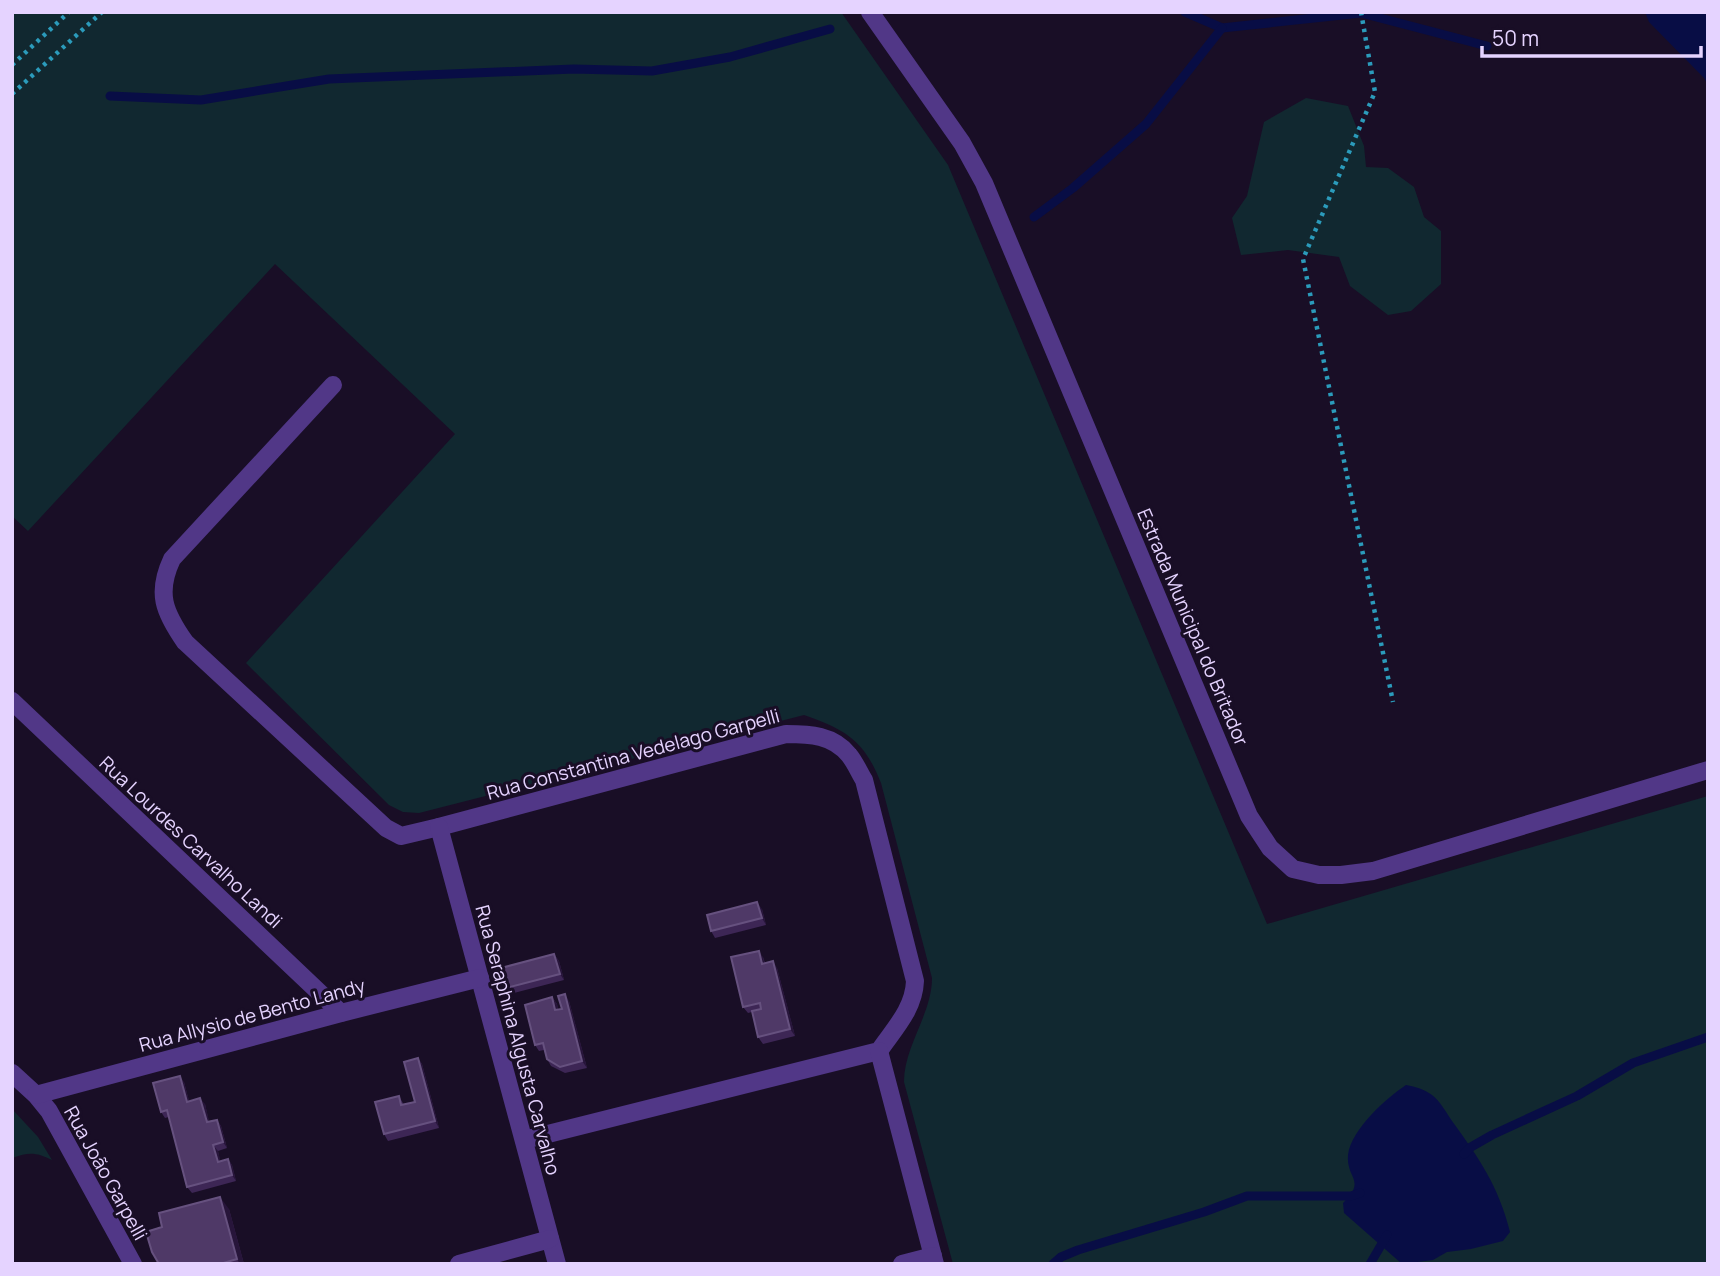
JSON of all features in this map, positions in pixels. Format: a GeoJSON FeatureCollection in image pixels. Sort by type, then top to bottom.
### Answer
{"type":"FeatureCollection","features":[{"type":"Feature","properties":{"kind":"street","name":"Estrada Municipal do Britador"},"geometry":{"type":"LineString","coordinates":[[870,12],[962,143],[984,183],[1249,816],[1270,848],[1293,869],[1341,875],[1373,871],[1708,769]]}},
{"type":"Feature","properties":{"kind":"street","name":"Rua Constantina Vedelago Garpelli"},"geometry":{"type":"LineString","coordinates":[[333,386],[172,559],[164,576],[164,599],[171,622],[185,642],[386,828],[401,836],[786,734],[812,734],[831,741],[849,754],[863,780],[915,981],[915,994],[910,1006],[879,1051]]}},
{"type":"Feature","properties":{"kind":"street","name":"Rua Lourdes Carvalho Landi"},"geometry":{"type":"LineString","coordinates":[[12,701],[341,1013]]}},
{"type":"Feature","properties":{"kind":"street","name":"Rua Seraphina Algusta Carvalho"},"geometry":{"type":"LineString","coordinates":[[439,827],[557,1264]]}},
{"type":"Feature","properties":{"kind":"street","name":"Rua Allysio de Bento Landy"},"geometry":{"type":"LineString","coordinates":[[36,1095],[480,978]]}},
{"type":"Feature","properties":{"kind":"street"},"geometry":{"type":"LineString","coordinates":[[524,1140],[879,1051],[934,1260],[902,1264]]}},
{"type":"Feature","properties":{"kind":"street","name":"Rua João Garpelli"},"geometry":{"type":"LineString","coordinates":[[12,1073],[49,1111],[133,1264]]}},
{"type":"Feature","properties":{"kind":"street"},"geometry":{"type":"LineString","coordinates":[[459,1264],[550,1239]]}},
{"type":"Feature","properties":{"kind":"path"},"geometry":{"type":"LineString","coordinates":[[12,65],[69,12]]}},
{"type":"Feature","properties":{"kind":"path"},"geometry":{"type":"LineString","coordinates":[[12,94],[102,12]]}},
{"type":"Feature","properties":{"kind":"path"},"geometry":{"type":"LineString","coordinates":[[1361,12],[1375,92],[1303,258],[1393,702]]}},
{"type":"Feature","properties":{"kind":"shaded area"},"geometry":{"type":"Polygon","coordinates":[[[12,12],[841,12],[948,165],[1267,924],[1708,796],[1708,1264],[953,1264],[904,1082],[908,1056],[928,1004],[932,978],[881,783],[868,756],[852,738],[804,715],[419,813],[403,812],[389,805],[246,663],[455,434],[275,264],[28,531],[12,516],[12,12]]]}},
{"type":"Feature","properties":{"kind":"shaded area"},"geometry":{"type":"Polygon","coordinates":[[[1645,12],[1708,12],[1708,85],[1649,22],[1645,12]]]}},
{"type":"Feature","properties":{"kind":"shaded area"},"geometry":{"type":"Polygon","coordinates":[[[1306,98],[1348,106],[1364,146],[1366,167],[1388,168],[1414,187],[1424,217],[1441,231],[1441,284],[1411,311],[1388,315],[1350,286],[1339,257],[1288,250],[1241,255],[1232,218],[1247,196],[1264,122],[1306,98]]]}},
{"type":"Feature","properties":{"kind":"shaded area"},"geometry":{"type":"Polygon","coordinates":[[[1406,1085],[1435,1097],[1479,1161],[1494,1187],[1510,1232],[1503,1241],[1447,1252],[1433,1260],[1402,1264],[1344,1213],[1343,1203],[1355,1184],[1348,1163],[1351,1145],[1371,1115],[1406,1085]]]}},
{"type":"Feature","properties":{"kind":"shaded area"},"geometry":{"type":"Polygon","coordinates":[[[12,1109],[38,1137],[52,1160],[32,1154],[12,1158],[12,1109]]]}},
{"type":"Feature","properties":{"kind":"building"},"geometry":{"type":"Polygon","coordinates":[[[757,902],[762,918],[711,931],[707,915],[757,902]]]}},
{"type":"Feature","properties":{"kind":"building"},"geometry":{"type":"Polygon","coordinates":[[[759,951],[762,964],[773,961],[790,1029],[758,1037],[752,1011],[761,1009],[760,1003],[743,1007],[731,957],[759,951]]]}},
{"type":"Feature","properties":{"kind":"building"},"geometry":{"type":"Polygon","coordinates":[[[554,954],[560,974],[506,988],[501,968],[554,954]]]}},
{"type":"Feature","properties":{"kind":"building"},"geometry":{"type":"Polygon","coordinates":[[[565,994],[582,1061],[560,1067],[547,1059],[543,1043],[535,1045],[525,1005],[552,997],[555,1010],[562,1009],[558,996],[565,994]]]}},
{"type":"Feature","properties":{"kind":"building"},"geometry":{"type":"Polygon","coordinates":[[[418,1058],[435,1121],[384,1134],[375,1102],[399,1096],[401,1105],[415,1102],[404,1062],[418,1058]]]}},
{"type":"Feature","properties":{"kind":"building"},"geometry":{"type":"Polygon","coordinates":[[[180,1076],[187,1102],[200,1098],[207,1122],[217,1120],[223,1142],[213,1145],[218,1162],[228,1159],[232,1175],[187,1187],[167,1110],[161,1112],[153,1083],[180,1076]]]}},
{"type":"Feature","properties":{"kind":"building"},"geometry":{"type":"Polygon","coordinates":[[[220,1197],[237,1259],[220,1264],[159,1264],[146,1232],[162,1227],[159,1213],[220,1197]]]}},
{"type":"Feature","properties":{"kind":"waterway"},"geometry":{"type":"LineString","coordinates":[[1185,12],[1222,28],[1361,13],[1487,46]]}},
{"type":"Feature","properties":{"kind":"waterway"},"geometry":{"type":"LineString","coordinates":[[1034,217],[1073,188],[1146,124],[1222,28]]}},
{"type":"Feature","properties":{"kind":"waterway"},"geometry":{"type":"LineString","coordinates":[[110,96],[201,100],[329,79],[574,69],[652,71],[730,57],[830,29]]}},
{"type":"Feature","properties":{"kind":"waterway"},"geometry":{"type":"LineString","coordinates":[[1464,1154],[1492,1135],[1577,1096],[1633,1063],[1708,1037]]}},
{"type":"Feature","properties":{"kind":"waterway"},"geometry":{"type":"LineString","coordinates":[[1053,1264],[1061,1257],[1078,1250],[1204,1212],[1247,1196],[1351,1196],[1360,1193]]}},
{"type":"Feature","properties":{"kind":"waterway"},"geometry":{"type":"LineString","coordinates":[[1370,1264],[1387,1235]]}}]}
